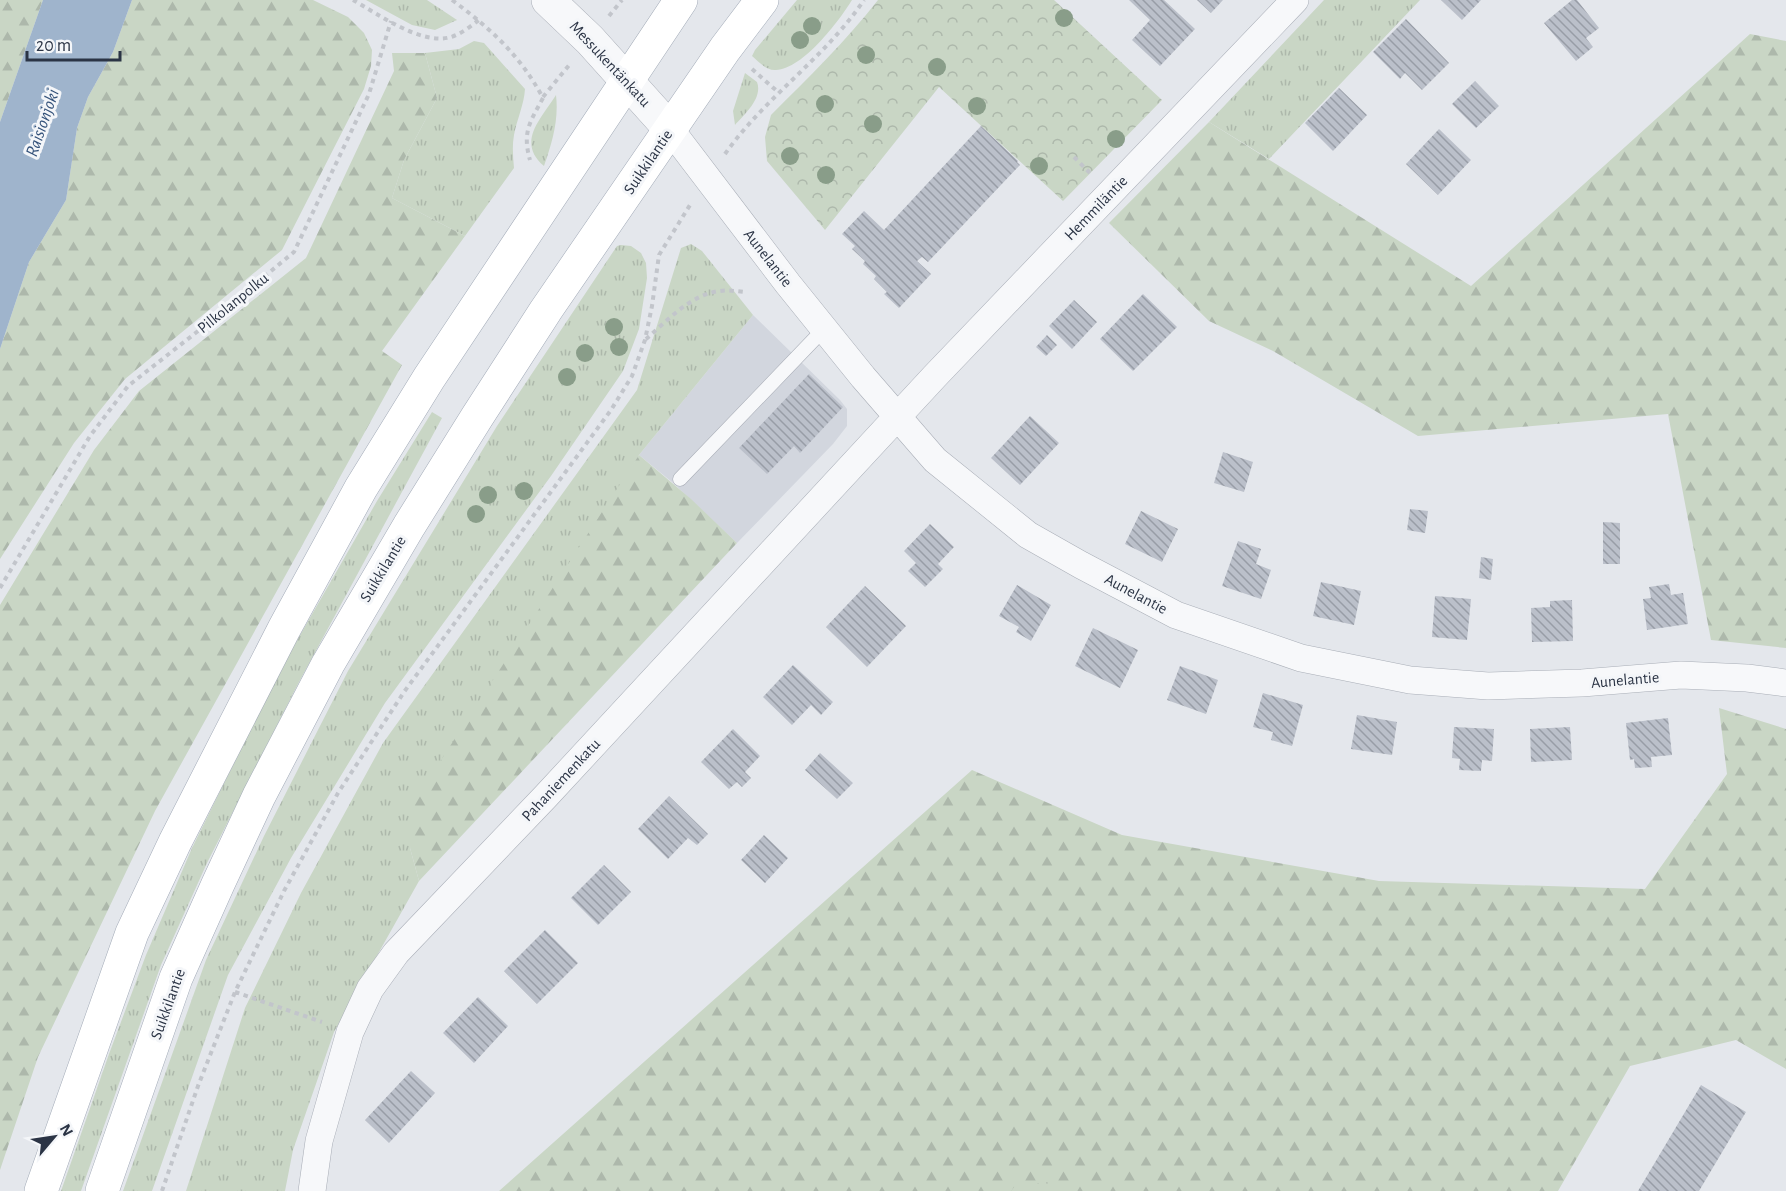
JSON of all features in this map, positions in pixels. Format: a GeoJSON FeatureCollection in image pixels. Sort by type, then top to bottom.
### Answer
{"type":"FeatureCollection","features":[{"type":"Feature","properties":{"kind":"main road"},"geometry":{"type":"LineString","coordinates":[[41,1191],[132,933],[175,842],[284,629],[361,488],[429,378],[681,0]]}},
{"type":"Feature","properties":{"kind":"main road","name":"Suikkilantie"},"geometry":{"type":"LineString","coordinates":[[102,1191],[176,978],[259,796],[328,664],[409,526],[546,310],[725,49],[762,0]]}},
{"type":"Feature","properties":{"kind":"street","name":"Messukentänkatu"},"geometry":{"type":"LineString","coordinates":[[548,0],[590,40],[670,129]]}},
{"type":"Feature","properties":{"kind":"street","name":"Hemmiläntie"},"geometry":{"type":"LineString","coordinates":[[897,417],[1295,0]]}},
{"type":"Feature","properties":{"kind":"street","name":"Aunelantie"},"geometry":{"type":"LineString","coordinates":[[670,129],[763,253],[935,460],[1028,535],[1176,615],[1301,658],[1410,680],[1488,686],[1581,683],[1681,675],[1747,678],[1786,683]]}},
{"type":"Feature","properties":{"kind":"street","name":"Pahaniemenkatu"},"geometry":{"type":"LineString","coordinates":[[312,1191],[319,1141],[350,1032],[370,989],[396,953],[546,796],[897,417]]}},
{"type":"Feature","properties":{"kind":"lane"},"geometry":{"type":"LineString","coordinates":[[680,479],[824,328]]}},
{"type":"Feature","properties":{"kind":"path"},"geometry":{"type":"LineString","coordinates":[[353,0],[418,35],[435,40],[452,37],[479,21]]}},
{"type":"Feature","properties":{"kind":"path"},"geometry":{"type":"LineString","coordinates":[[452,0],[513,52],[531,76],[543,98],[526,134],[526,146],[530,160]]}},
{"type":"Feature","properties":{"kind":"path"},"geometry":{"type":"LineString","coordinates":[[740,133],[778,92],[829,44],[864,0]]}},
{"type":"Feature","properties":{"kind":"path","name":"Pilkolanpolku"},"geometry":{"type":"LineString","coordinates":[[0,588],[90,436],[128,386],[294,252],[369,94],[391,21]]}},
{"type":"Feature","properties":{"kind":"path"},"geometry":{"type":"LineString","coordinates":[[752,69],[778,92]]}},
{"type":"Feature","properties":{"kind":"path"},"geometry":{"type":"LineString","coordinates":[[162,1191],[198,1086],[235,992],[284,891],[338,793],[404,692],[611,410],[632,376],[645,340],[659,255],[679,222]]}},
{"type":"Feature","properties":{"kind":"path"},"geometry":{"type":"LineString","coordinates":[[645,340],[681,308],[705,295],[719,291],[744,291]]}},
{"type":"Feature","properties":{"kind":"path"},"geometry":{"type":"LineString","coordinates":[[235,992],[350,1032]]}},
{"type":"Feature","properties":{"kind":"shaded area"},"geometry":{"type":"Polygon","coordinates":[[[753,315],[840,400],[847,409],[847,426],[833,444],[737,543],[672,482],[639,455],[753,315]]]}},
{"type":"Feature","properties":{"kind":"green space"},"geometry":{"type":"Polygon","coordinates":[[[0,0],[43,0],[0,122],[0,0]]]}},
{"type":"Feature","properties":{"kind":"green space"},"geometry":{"type":"Polygon","coordinates":[[[132,0],[313,0],[348,17],[364,33],[372,50],[371,66],[364,89],[282,250],[125,379],[74,443],[0,559],[0,349],[29,262],[66,200],[77,128],[88,97],[113,52],[132,0]]]}},
{"type":"Feature","properties":{"kind":"green space"},"geometry":{"type":"Polygon","coordinates":[[[366,0],[427,0],[457,20],[435,30],[412,25],[366,0]]]}},
{"type":"Feature","properties":{"kind":"green space"},"geometry":{"type":"Polygon","coordinates":[[[797,0],[852,0],[829,31],[808,53],[786,68],[769,69],[752,56],[797,0]]]}},
{"type":"Feature","properties":{"kind":"green space"},"geometry":{"type":"Polygon","coordinates":[[[878,0],[1054,0],[1162,100],[1063,201],[939,87],[825,230],[767,161],[765,137],[771,115],[840,45],[878,0]]]}},
{"type":"Feature","properties":{"kind":"green space"},"geometry":{"type":"Polygon","coordinates":[[[1324,0],[1420,0],[1269,159],[1209,122],[1324,0]]]}},
{"type":"Feature","properties":{"kind":"green space"},"geometry":{"type":"Polygon","coordinates":[[[1750,34],[1786,41],[1786,648],[1711,640],[1668,414],[1418,436],[1273,351],[1209,321],[1109,223],[1209,122],[1471,286],[1750,34]]]}},
{"type":"Feature","properties":{"kind":"green space"},"geometry":{"type":"Polygon","coordinates":[[[474,41],[484,43],[525,89],[513,139],[514,168],[465,236],[392,198],[404,160],[437,98],[425,53],[459,49],[474,41]]]}},
{"type":"Feature","properties":{"kind":"green space"},"geometry":{"type":"Polygon","coordinates":[[[392,53],[425,53],[437,98],[404,160],[392,198],[465,236],[382,351],[402,365],[155,811],[38,1057],[0,1170],[0,605],[94,450],[139,391],[306,258],[394,71],[392,53]]]}},
{"type":"Feature","properties":{"kind":"green space"},"geometry":{"type":"Polygon","coordinates":[[[745,73],[757,82],[758,94],[748,111],[735,125],[733,111],[745,73]]]}},
{"type":"Feature","properties":{"kind":"green space"},"geometry":{"type":"Polygon","coordinates":[[[556,95],[556,122],[544,166],[532,148],[532,139],[538,122],[556,95]]]}},
{"type":"Feature","properties":{"kind":"green space"},"geometry":{"type":"Polygon","coordinates":[[[691,244],[702,251],[753,315],[639,455],[410,848],[419,881],[334,1032],[293,1150],[285,1191],[186,1191],[245,1008],[301,893],[383,743],[637,390],[681,248],[691,244]]]}},
{"type":"Feature","properties":{"kind":"green space"},"geometry":{"type":"Polygon","coordinates":[[[617,246],[631,246],[641,253],[646,263],[647,278],[639,329],[623,371],[551,476],[385,703],[291,858],[228,975],[152,1191],[123,1191],[206,960],[264,836],[348,671],[497,426],[617,246]]]}},
{"type":"Feature","properties":{"kind":"green space"},"geometry":{"type":"Polygon","coordinates":[[[432,412],[442,418],[299,682],[207,863],[161,965],[81,1191],[61,1191],[146,955],[192,848],[280,670],[377,501],[432,412]]]}},
{"type":"Feature","properties":{"kind":"green space"},"geometry":{"type":"Polygon","coordinates":[[[639,455],[691,499],[737,543],[419,881],[410,848],[415,800],[639,455]]]}},
{"type":"Feature","properties":{"kind":"green space"},"geometry":{"type":"Polygon","coordinates":[[[1719,708],[1786,729],[1786,1069],[1736,1040],[1630,1066],[1558,1191],[499,1191],[972,770],[1122,835],[1379,881],[1645,889],[1727,774],[1719,708]]]}},
{"type":"Feature","properties":{"kind":"green space"},"geometry":{"type":"Polygon","coordinates":[[[1049,1182],[1067,1191],[1011,1191],[1015,1186],[1049,1182]]]}},
{"type":"Feature","properties":{"kind":"water","name":"Raisionjoki"},"geometry":{"type":"Polygon","coordinates":[[[43,0],[132,0],[113,52],[88,97],[77,128],[66,200],[29,262],[0,349],[0,122],[43,0]]]}},
{"type":"Feature","properties":{"kind":"building"},"geometry":{"type":"Polygon","coordinates":[[[1129,0],[1164,0],[1195,29],[1160,66],[1132,40],[1150,20],[1129,0]]]}},
{"type":"Feature","properties":{"kind":"building"},"geometry":{"type":"Polygon","coordinates":[[[1197,0],[1223,0],[1211,13],[1197,0]]]}},
{"type":"Feature","properties":{"kind":"building"},"geometry":{"type":"Polygon","coordinates":[[[1441,0],[1481,0],[1462,20],[1441,0]]]}},
{"type":"Feature","properties":{"kind":"building"},"geometry":{"type":"Polygon","coordinates":[[[1572,0],[1577,0],[1599,28],[1586,38],[1593,47],[1576,61],[1544,23],[1572,0]]]}},
{"type":"Feature","properties":{"kind":"building"},"geometry":{"type":"Polygon","coordinates":[[[1406,19],[1449,63],[1422,90],[1405,73],[1400,79],[1373,52],[1406,19]]]}},
{"type":"Feature","properties":{"kind":"building"},"geometry":{"type":"Polygon","coordinates":[[[1475,81],[1499,106],[1476,128],[1452,104],[1475,81]]]}},
{"type":"Feature","properties":{"kind":"building"},"geometry":{"type":"Polygon","coordinates":[[[1339,88],[1367,115],[1333,151],[1305,123],[1339,88]]]}},
{"type":"Feature","properties":{"kind":"building"},"geometry":{"type":"Polygon","coordinates":[[[981,126],[1020,165],[928,262],[922,257],[917,261],[931,274],[899,308],[884,294],[887,292],[874,279],[876,276],[852,249],[855,246],[842,234],[864,211],[884,230],[981,126]]]}},
{"type":"Feature","properties":{"kind":"building"},"geometry":{"type":"Polygon","coordinates":[[[1439,129],[1471,160],[1438,195],[1406,164],[1439,129]]]}},
{"type":"Feature","properties":{"kind":"building"},"geometry":{"type":"Polygon","coordinates":[[[1143,294],[1177,327],[1133,371],[1100,339],[1143,294]]]}},
{"type":"Feature","properties":{"kind":"building"},"geometry":{"type":"Polygon","coordinates":[[[1074,300],[1097,322],[1072,349],[1049,326],[1074,300]]]}},
{"type":"Feature","properties":{"kind":"building"},"geometry":{"type":"Polygon","coordinates":[[[1047,335],[1057,345],[1046,356],[1036,347],[1047,335]]]}},
{"type":"Feature","properties":{"kind":"building"},"geometry":{"type":"Polygon","coordinates":[[[809,374],[843,407],[800,453],[794,446],[767,474],[739,448],[809,374]]]}},
{"type":"Feature","properties":{"kind":"building"},"geometry":{"type":"Polygon","coordinates":[[[1030,416],[1059,443],[1020,485],[991,458],[1030,416]]]}},
{"type":"Feature","properties":{"kind":"building"},"geometry":{"type":"Polygon","coordinates":[[[1223,452],[1253,462],[1244,492],[1214,483],[1223,452]]]}},
{"type":"Feature","properties":{"kind":"building"},"geometry":{"type":"Polygon","coordinates":[[[1410,509],[1428,511],[1425,533],[1407,530],[1410,509]]]}},
{"type":"Feature","properties":{"kind":"building"},"geometry":{"type":"Polygon","coordinates":[[[1141,511],[1178,529],[1162,562],[1125,544],[1141,511]]]}},
{"type":"Feature","properties":{"kind":"building"},"geometry":{"type":"Polygon","coordinates":[[[1603,522],[1620,523],[1620,564],[1603,564],[1603,522]]]}},
{"type":"Feature","properties":{"kind":"building"},"geometry":{"type":"Polygon","coordinates":[[[930,524],[954,547],[938,564],[943,569],[925,587],[908,571],[916,563],[904,551],[930,524]]]}},
{"type":"Feature","properties":{"kind":"building"},"geometry":{"type":"Polygon","coordinates":[[[1238,541],[1261,549],[1256,564],[1271,570],[1261,599],[1222,586],[1238,541]]]}},
{"type":"Feature","properties":{"kind":"building"},"geometry":{"type":"Polygon","coordinates":[[[1481,557],[1493,559],[1491,580],[1479,578],[1481,557]]]}},
{"type":"Feature","properties":{"kind":"building"},"geometry":{"type":"Polygon","coordinates":[[[1321,582],[1361,591],[1354,625],[1313,616],[1321,582]]]}},
{"type":"Feature","properties":{"kind":"building"},"geometry":{"type":"Polygon","coordinates":[[[1669,584],[1671,595],[1683,593],[1688,624],[1647,630],[1643,599],[1651,598],[1649,587],[1669,584]]]}},
{"type":"Feature","properties":{"kind":"building"},"geometry":{"type":"Polygon","coordinates":[[[1017,585],[1051,605],[1031,641],[1016,632],[1019,627],[999,616],[1017,585]]]}},
{"type":"Feature","properties":{"kind":"building"},"geometry":{"type":"Polygon","coordinates":[[[865,586],[906,626],[867,667],[826,627],[865,586]]]}},
{"type":"Feature","properties":{"kind":"building"},"geometry":{"type":"Polygon","coordinates":[[[1435,596],[1471,599],[1467,640],[1432,637],[1435,596]]]}},
{"type":"Feature","properties":{"kind":"building"},"geometry":{"type":"Polygon","coordinates":[[[1572,600],[1573,641],[1532,642],[1531,608],[1550,607],[1550,601],[1572,600]]]}},
{"type":"Feature","properties":{"kind":"building"},"geometry":{"type":"Polygon","coordinates":[[[1093,628],[1138,650],[1120,688],[1075,666],[1093,628]]]}},
{"type":"Feature","properties":{"kind":"building"},"geometry":{"type":"Polygon","coordinates":[[[793,665],[833,702],[821,715],[811,705],[792,725],[763,697],[793,665]]]}},
{"type":"Feature","properties":{"kind":"building"},"geometry":{"type":"Polygon","coordinates":[[[1180,666],[1218,680],[1206,714],[1167,700],[1180,666]]]}},
{"type":"Feature","properties":{"kind":"building"},"geometry":{"type":"Polygon","coordinates":[[[1263,693],[1303,705],[1292,746],[1271,740],[1273,732],[1253,727],[1263,693]]]}},
{"type":"Feature","properties":{"kind":"building"},"geometry":{"type":"Polygon","coordinates":[[[1357,715],[1397,722],[1392,755],[1351,749],[1357,715]]]}},
{"type":"Feature","properties":{"kind":"building"},"geometry":{"type":"Polygon","coordinates":[[[1668,718],[1672,755],[1651,757],[1652,767],[1635,768],[1634,759],[1630,760],[1626,723],[1668,718]]]}},
{"type":"Feature","properties":{"kind":"building"},"geometry":{"type":"Polygon","coordinates":[[[1454,727],[1494,729],[1492,761],[1482,760],[1481,771],[1459,770],[1460,759],[1452,758],[1454,727]]]}},
{"type":"Feature","properties":{"kind":"building"},"geometry":{"type":"Polygon","coordinates":[[[1570,727],[1572,760],[1531,762],[1530,729],[1570,727]]]}},
{"type":"Feature","properties":{"kind":"building"},"geometry":{"type":"Polygon","coordinates":[[[733,729],[760,756],[745,772],[751,778],[742,787],[737,782],[729,789],[701,762],[733,729]]]}},
{"type":"Feature","properties":{"kind":"building"},"geometry":{"type":"Polygon","coordinates":[[[820,753],[853,783],[837,799],[805,770],[820,753]]]}},
{"type":"Feature","properties":{"kind":"building"},"geometry":{"type":"Polygon","coordinates":[[[669,796],[708,834],[697,845],[688,838],[668,859],[638,829],[669,796]]]}},
{"type":"Feature","properties":{"kind":"building"},"geometry":{"type":"Polygon","coordinates":[[[764,835],[788,858],[765,883],[741,860],[764,835]]]}},
{"type":"Feature","properties":{"kind":"building"},"geometry":{"type":"Polygon","coordinates":[[[604,865],[631,892],[598,925],[571,898],[604,865]]]}},
{"type":"Feature","properties":{"kind":"building"},"geometry":{"type":"Polygon","coordinates":[[[545,930],[578,963],[537,1004],[504,971],[545,930]]]}},
{"type":"Feature","properties":{"kind":"building"},"geometry":{"type":"Polygon","coordinates":[[[478,997],[508,1026],[474,1063],[443,1033],[478,997]]]}},
{"type":"Feature","properties":{"kind":"building"},"geometry":{"type":"Polygon","coordinates":[[[411,1071],[435,1093],[389,1143],[365,1120],[411,1071]]]}},
{"type":"Feature","properties":{"kind":"building"},"geometry":{"type":"Polygon","coordinates":[[[1701,1085],[1746,1112],[1699,1191],[1638,1191],[1701,1085]]]}}]}
